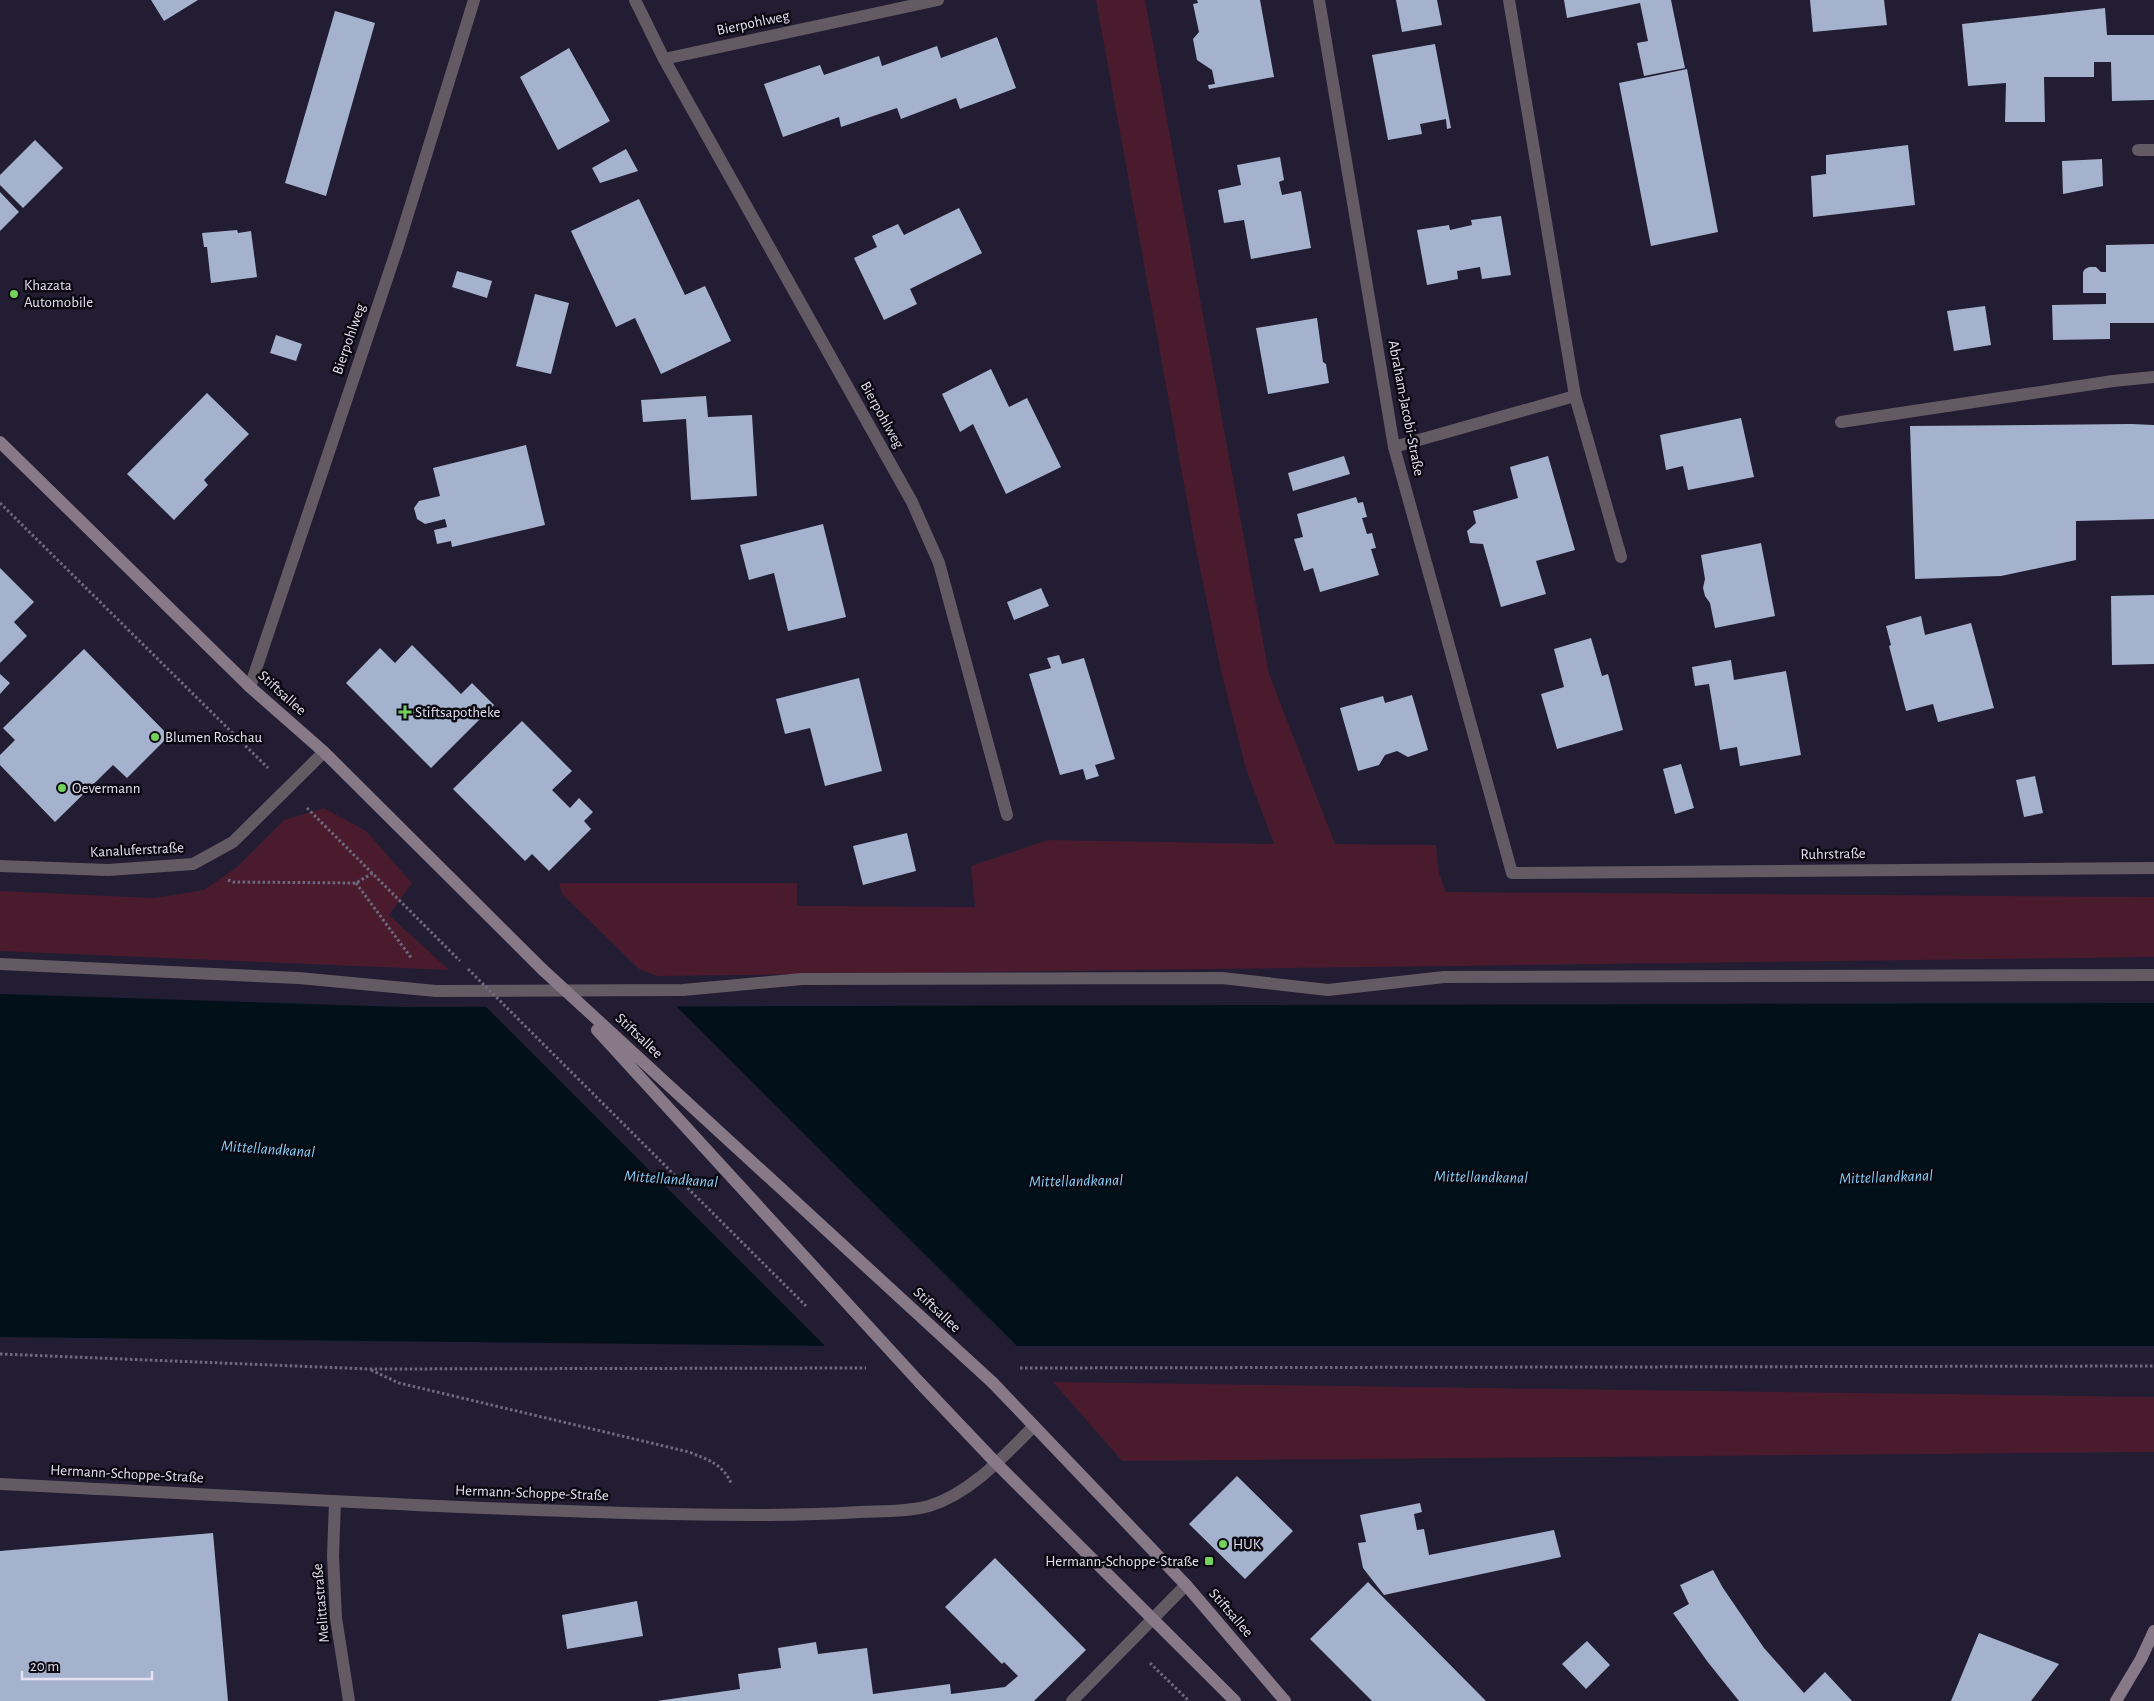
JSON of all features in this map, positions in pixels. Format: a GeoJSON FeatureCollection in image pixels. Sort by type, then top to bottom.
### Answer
{"type":"FeatureCollection","features":[{"type":"Feature","properties":{"kind":"main road","name":"Stiftsallee"},"geometry":{"type":"LineString","coordinates":[[0,442],[250,687],[324,752],[542,969],[993,1383],[1186,1585],[1285,1701]]}},
{"type":"Feature","properties":{"kind":"main road","name":"Stiftsallee"},"geometry":{"type":"LineString","coordinates":[[542,969],[920,1384],[996,1463],[1235,1701]]}},
{"type":"Feature","properties":{"kind":"main road"},"geometry":{"type":"LineString","coordinates":[[2116,1701],[2141,1660],[2154,1631]]}},
{"type":"Feature","properties":{"kind":"street","name":"Bierpohlweg"},"geometry":{"type":"LineString","coordinates":[[250,687],[398,246],[474,0]]}},
{"type":"Feature","properties":{"kind":"street","name":"Bierpohlweg"},"geometry":{"type":"LineString","coordinates":[[635,0],[664,59],[912,502],[939,563],[1007,815]]}},
{"type":"Feature","properties":{"kind":"street","name":"Bierpohlweg"},"geometry":{"type":"LineString","coordinates":[[664,59],[938,0]]}},
{"type":"Feature","properties":{"kind":"street","name":"Abraham-Jacobi-Straße"},"geometry":{"type":"LineString","coordinates":[[1319,0],[1394,447],[1512,873]]}},
{"type":"Feature","properties":{"kind":"street"},"geometry":{"type":"LineString","coordinates":[[1509,0],[1575,396],[1621,557]]}},
{"type":"Feature","properties":{"kind":"street"},"geometry":{"type":"LineString","coordinates":[[2138,150],[2154,150]]}},
{"type":"Feature","properties":{"kind":"street"},"geometry":{"type":"LineString","coordinates":[[1841,422],[2113,381],[2154,377]]}},
{"type":"Feature","properties":{"kind":"street"},"geometry":{"type":"LineString","coordinates":[[1394,447],[1575,396]]}},
{"type":"Feature","properties":{"kind":"street","name":"Kanaluferstraße"},"geometry":{"type":"LineString","coordinates":[[0,866],[108,870],[193,864],[233,842],[324,752]]}},
{"type":"Feature","properties":{"kind":"street","name":"Ruhrstraße"},"geometry":{"type":"LineString","coordinates":[[1512,873],[2154,868]]}},
{"type":"Feature","properties":{"kind":"street"},"geometry":{"type":"LineString","coordinates":[[0,964],[299,978],[436,991],[683,990],[802,979],[1222,978],[1328,990],[1444,977],[2154,975]]}},
{"type":"Feature","properties":{"kind":"street","name":"Hermann-Schoppe-Straße"},"geometry":{"type":"LineString","coordinates":[[0,1484],[548,1512],[746,1516],[839,1514],[928,1506],[959,1492],[996,1463],[1034,1426]]}},
{"type":"Feature","properties":{"kind":"street","name":"Melittastraße"},"geometry":{"type":"LineString","coordinates":[[336,1501],[333,1556],[336,1618],[349,1701]]}},
{"type":"Feature","properties":{"kind":"street"},"geometry":{"type":"LineString","coordinates":[[1072,1701],[1186,1585]]}},
{"type":"Feature","properties":{"kind":"path"},"geometry":{"type":"LineString","coordinates":[[0,503],[806,1306]]}},
{"type":"Feature","properties":{"kind":"path"},"geometry":{"type":"LineString","coordinates":[[193,864],[233,882],[356,883],[372,874]]}},
{"type":"Feature","properties":{"kind":"path"},"geometry":{"type":"LineString","coordinates":[[356,883],[436,991]]}},
{"type":"Feature","properties":{"kind":"path"},"geometry":{"type":"LineString","coordinates":[[0,1354],[369,1368],[869,1369],[863,1362]]}},
{"type":"Feature","properties":{"kind":"path"},"geometry":{"type":"LineString","coordinates":[[1018,1368],[2154,1366]]}},
{"type":"Feature","properties":{"kind":"path"},"geometry":{"type":"LineString","coordinates":[[369,1368],[399,1383],[689,1452],[718,1464],[729,1477],[746,1516]]}},
{"type":"Feature","properties":{"kind":"shaded area"},"geometry":{"type":"Polygon","coordinates":[[[1096,0],[1145,0],[1269,674],[1335,844],[1436,845],[1439,873],[1446,892],[2154,897],[2154,957],[657,976],[639,969],[562,894],[559,883],[797,883],[797,906],[975,907],[971,866],[1048,840],[1274,844],[1246,769],[1221,671],[1194,539],[1096,0]]]}},
{"type":"Feature","properties":{"kind":"shaded area"},"geometry":{"type":"Polygon","coordinates":[[[324,808],[366,831],[412,883],[389,915],[449,970],[0,951],[0,891],[154,898],[204,890],[237,867],[284,820],[324,808]]]}},
{"type":"Feature","properties":{"kind":"shaded area"},"geometry":{"type":"Polygon","coordinates":[[[1053,1382],[2154,1397],[2154,1452],[1122,1461],[1053,1382]]]}},
{"type":"Feature","properties":{"kind":"water","name":"Mittellandkanal"},"geometry":{"type":"Polygon","coordinates":[[[0,994],[402,1007],[2154,1003],[2154,1346],[837,1346],[0,1337],[0,994]]]}},
{"type":"Feature","properties":{"kind":"pier"},"geometry":{"type":"Polygon","coordinates":[[[483,1004],[674,1004],[1020,1349],[828,1349],[483,1004]]]}},
{"type":"Feature","properties":{"kind":"building"},"geometry":{"type":"Polygon","coordinates":[[[151,0],[198,0],[164,21],[151,0]]]}},
{"type":"Feature","properties":{"kind":"building"},"geometry":{"type":"Polygon","coordinates":[[[1197,0],[1260,0],[1274,77],[1209,89],[1208,85],[1215,84],[1212,70],[1197,60],[1193,39],[1199,32],[1193,4],[1198,3],[1197,0]]]}},
{"type":"Feature","properties":{"kind":"building"},"geometry":{"type":"Polygon","coordinates":[[[1396,0],[1437,0],[1442,25],[1402,32],[1396,0]]]}},
{"type":"Feature","properties":{"kind":"building"},"geometry":{"type":"Polygon","coordinates":[[[1564,0],[1671,0],[1685,68],[1644,76],[1637,43],[1648,41],[1640,3],[1567,18],[1564,0]]]}},
{"type":"Feature","properties":{"kind":"building"},"geometry":{"type":"Polygon","coordinates":[[[1810,0],[1884,0],[1887,25],[1813,32],[1810,0]]]}},
{"type":"Feature","properties":{"kind":"building"},"geometry":{"type":"Polygon","coordinates":[[[2105,8],[2107,35],[2154,35],[2154,100],[2112,101],[2111,62],[2094,62],[2094,77],[2044,77],[2045,122],[2005,122],[2006,83],[1968,86],[1962,24],[2105,8]]]}},
{"type":"Feature","properties":{"kind":"building"},"geometry":{"type":"Polygon","coordinates":[[[335,11],[375,23],[326,196],[285,183],[335,11]]]}},
{"type":"Feature","properties":{"kind":"building"},"geometry":{"type":"Polygon","coordinates":[[[997,37],[1016,88],[960,109],[956,98],[901,119],[897,108],[841,127],[839,117],[783,137],[764,84],[820,65],[824,75],[879,56],[882,66],[937,46],[941,58],[997,37]]]}},
{"type":"Feature","properties":{"kind":"building"},"geometry":{"type":"Polygon","coordinates":[[[1435,44],[1451,128],[1447,129],[1446,119],[1420,124],[1422,134],[1388,140],[1372,55],[1435,44]]]}},
{"type":"Feature","properties":{"kind":"building"},"geometry":{"type":"Polygon","coordinates":[[[569,48],[610,121],[558,150],[520,77],[569,48]]]}},
{"type":"Feature","properties":{"kind":"building"},"geometry":{"type":"Polygon","coordinates":[[[1687,69],[1718,232],[1651,246],[1619,83],[1687,69]]]}},
{"type":"Feature","properties":{"kind":"building"},"geometry":{"type":"Polygon","coordinates":[[[35,140],[63,168],[23,208],[0,185],[0,175],[35,140]]]}},
{"type":"Feature","properties":{"kind":"building"},"geometry":{"type":"Polygon","coordinates":[[[1908,145],[1915,205],[1813,217],[1811,176],[1826,174],[1826,155],[1908,145]]]}},
{"type":"Feature","properties":{"kind":"building"},"geometry":{"type":"Polygon","coordinates":[[[626,149],[638,171],[600,183],[592,168],[626,149]]]}},
{"type":"Feature","properties":{"kind":"building"},"geometry":{"type":"Polygon","coordinates":[[[1280,157],[1284,180],[1279,182],[1282,195],[1301,191],[1311,248],[1251,259],[1244,220],[1224,223],[1218,190],[1241,185],[1237,165],[1280,157]]]}},
{"type":"Feature","properties":{"kind":"building"},"geometry":{"type":"Polygon","coordinates":[[[2102,159],[2103,186],[2063,194],[2062,161],[2102,159]]]}},
{"type":"Feature","properties":{"kind":"building"},"geometry":{"type":"Polygon","coordinates":[[[0,192],[19,212],[0,231],[0,192]]]}},
{"type":"Feature","properties":{"kind":"building"},"geometry":{"type":"Polygon","coordinates":[[[639,199],[685,295],[705,286],[731,341],[661,374],[635,318],[616,327],[571,231],[639,199]]]}},
{"type":"Feature","properties":{"kind":"building"},"geometry":{"type":"Polygon","coordinates":[[[959,208],[982,253],[910,289],[917,304],[884,320],[854,258],[877,247],[872,236],[898,224],[904,235],[959,208]]]}},
{"type":"Feature","properties":{"kind":"building"},"geometry":{"type":"Polygon","coordinates":[[[1501,216],[1511,275],[1482,279],[1480,267],[1457,271],[1458,279],[1427,285],[1417,230],[1449,225],[1450,230],[1472,225],[1471,220],[1501,216]]]}},
{"type":"Feature","properties":{"kind":"building"},"geometry":{"type":"Polygon","coordinates":[[[237,230],[238,233],[251,231],[257,277],[211,283],[207,247],[204,247],[202,233],[237,230]]]}},
{"type":"Feature","properties":{"kind":"building"},"geometry":{"type":"Polygon","coordinates":[[[2154,244],[2154,323],[2110,323],[2110,339],[2053,340],[2052,305],[2106,304],[2106,293],[2083,293],[2083,272],[2089,267],[2096,267],[2101,272],[2106,272],[2106,245],[2154,244]]]}},
{"type":"Feature","properties":{"kind":"building"},"geometry":{"type":"Polygon","coordinates":[[[457,271],[492,281],[487,298],[452,287],[457,271]]]}},
{"type":"Feature","properties":{"kind":"building"},"geometry":{"type":"Polygon","coordinates":[[[535,294],[569,303],[551,374],[516,366],[535,294]]]}},
{"type":"Feature","properties":{"kind":"building"},"geometry":{"type":"Polygon","coordinates":[[[1985,306],[1991,345],[1954,351],[1947,311],[1985,306]]]}},
{"type":"Feature","properties":{"kind":"building"},"geometry":{"type":"Polygon","coordinates":[[[1317,318],[1323,362],[1326,364],[1329,383],[1268,394],[1256,328],[1317,318]]]}},
{"type":"Feature","properties":{"kind":"building"},"geometry":{"type":"Polygon","coordinates":[[[276,335],[302,344],[296,361],[270,353],[276,335]]]}},
{"type":"Feature","properties":{"kind":"building"},"geometry":{"type":"Polygon","coordinates":[[[991,369],[1009,407],[1027,398],[1061,467],[1006,494],[973,424],[960,432],[942,394],[991,369]]]}},
{"type":"Feature","properties":{"kind":"building"},"geometry":{"type":"Polygon","coordinates":[[[207,393],[249,434],[204,480],[208,485],[174,520],[127,474],[207,393]]]}},
{"type":"Feature","properties":{"kind":"building"},"geometry":{"type":"Polygon","coordinates":[[[706,396],[708,417],[752,415],[757,496],[691,500],[686,419],[643,422],[641,400],[706,396]]]}},
{"type":"Feature","properties":{"kind":"building"},"geometry":{"type":"Polygon","coordinates":[[[1741,418],[1754,477],[1688,490],[1683,466],[1666,470],[1660,435],[1741,418]]]}},
{"type":"Feature","properties":{"kind":"building"},"geometry":{"type":"Polygon","coordinates":[[[2154,425],[2154,519],[2076,521],[2076,560],[2001,576],[1915,579],[1910,426],[2154,425]]]}},
{"type":"Feature","properties":{"kind":"building"},"geometry":{"type":"Polygon","coordinates":[[[526,445],[545,525],[452,547],[451,541],[437,544],[434,530],[447,527],[445,519],[425,524],[417,519],[414,508],[419,501],[440,496],[433,468],[526,445]]]}},
{"type":"Feature","properties":{"kind":"building"},"geometry":{"type":"Polygon","coordinates":[[[1344,456],[1350,474],[1293,491],[1288,473],[1344,456]]]}},
{"type":"Feature","properties":{"kind":"building"},"geometry":{"type":"Polygon","coordinates":[[[1548,456],[1575,550],[1536,561],[1546,594],[1501,607],[1483,544],[1470,543],[1467,531],[1476,523],[1473,511],[1518,498],[1510,467],[1548,456]]]}},
{"type":"Feature","properties":{"kind":"building"},"geometry":{"type":"Polygon","coordinates":[[[1356,497],[1358,503],[1363,502],[1367,517],[1362,518],[1367,534],[1372,533],[1376,548],[1371,549],[1379,575],[1320,592],[1313,568],[1304,571],[1294,539],[1303,537],[1297,514],[1356,497]]]}},
{"type":"Feature","properties":{"kind":"building"},"geometry":{"type":"Polygon","coordinates":[[[823,524],[846,617],[788,631],[774,573],[749,580],[740,545],[823,524]]]}},
{"type":"Feature","properties":{"kind":"building"},"geometry":{"type":"Polygon","coordinates":[[[1761,543],[1775,616],[1715,628],[1710,603],[1705,596],[1703,588],[1705,579],[1701,555],[1761,543]]]}},
{"type":"Feature","properties":{"kind":"building"},"geometry":{"type":"Polygon","coordinates":[[[0,568],[34,602],[14,622],[27,636],[0,663],[0,568]]]}},
{"type":"Feature","properties":{"kind":"building"},"geometry":{"type":"Polygon","coordinates":[[[1041,588],[1049,606],[1014,620],[1007,602],[1041,588]]]}},
{"type":"Feature","properties":{"kind":"building"},"geometry":{"type":"Polygon","coordinates":[[[2154,595],[2154,664],[2112,665],[2111,596],[2154,595]]]}},
{"type":"Feature","properties":{"kind":"building"},"geometry":{"type":"Polygon","coordinates":[[[1921,616],[1925,635],[1971,623],[1994,708],[1938,722],[1933,704],[1906,711],[1889,646],[1891,645],[1886,626],[1921,616]]]}},
{"type":"Feature","properties":{"kind":"building"},"geometry":{"type":"Polygon","coordinates":[[[1591,638],[1602,676],[1608,674],[1623,730],[1557,749],[1541,694],[1564,687],[1554,649],[1591,638]]]}},
{"type":"Feature","properties":{"kind":"building"},"geometry":{"type":"Polygon","coordinates":[[[412,645],[461,694],[472,683],[494,705],[431,768],[346,683],[380,648],[395,663],[412,645]]]}},
{"type":"Feature","properties":{"kind":"building"},"geometry":{"type":"Polygon","coordinates":[[[84,649],[169,736],[127,778],[113,765],[55,822],[0,765],[0,755],[15,740],[3,728],[84,649]]]}},
{"type":"Feature","properties":{"kind":"building"},"geometry":{"type":"Polygon","coordinates":[[[1059,655],[1062,664],[1084,658],[1115,759],[1095,765],[1099,776],[1086,780],[1083,769],[1060,775],[1029,674],[1051,668],[1047,658],[1059,655]]]}},
{"type":"Feature","properties":{"kind":"building"},"geometry":{"type":"Polygon","coordinates":[[[1731,660],[1734,680],[1786,671],[1801,755],[1740,766],[1737,747],[1720,750],[1709,684],[1695,686],[1692,667],[1731,660]]]}},
{"type":"Feature","properties":{"kind":"building"},"geometry":{"type":"Polygon","coordinates":[[[0,674],[10,683],[0,694],[0,674]]]}},
{"type":"Feature","properties":{"kind":"building"},"geometry":{"type":"Polygon","coordinates":[[[859,678],[882,771],[825,786],[810,728],[785,734],[776,699],[859,678]]]}},
{"type":"Feature","properties":{"kind":"building"},"geometry":{"type":"Polygon","coordinates":[[[1412,695],[1428,750],[1408,757],[1397,751],[1385,755],[1379,765],[1358,771],[1340,708],[1383,696],[1385,703],[1412,695]]]}},
{"type":"Feature","properties":{"kind":"building"},"geometry":{"type":"Polygon","coordinates":[[[522,721],[572,771],[552,790],[570,808],[579,798],[593,812],[584,821],[591,829],[549,871],[532,854],[525,861],[453,789],[522,721]]]}},
{"type":"Feature","properties":{"kind":"building"},"geometry":{"type":"Polygon","coordinates":[[[1681,764],[1694,808],[1675,814],[1663,769],[1681,764]]]}},
{"type":"Feature","properties":{"kind":"building"},"geometry":{"type":"Polygon","coordinates":[[[2035,776],[2043,813],[2024,817],[2016,780],[2035,776]]]}},
{"type":"Feature","properties":{"kind":"building"},"geometry":{"type":"Polygon","coordinates":[[[907,833],[916,871],[863,885],[853,846],[907,833]]]}},
{"type":"Feature","properties":{"kind":"building"},"geometry":{"type":"Polygon","coordinates":[[[1237,1476],[1293,1531],[1245,1579],[1189,1524],[1237,1476]]]}},
{"type":"Feature","properties":{"kind":"building"},"geometry":{"type":"Polygon","coordinates":[[[1420,1503],[1422,1512],[1414,1514],[1417,1530],[1424,1529],[1429,1555],[1554,1530],[1561,1557],[1384,1595],[1363,1568],[1358,1543],[1366,1542],[1360,1515],[1420,1503]]]}},
{"type":"Feature","properties":{"kind":"building"},"geometry":{"type":"Polygon","coordinates":[[[213,1533],[228,1701],[0,1701],[0,1551],[213,1533]]]}},
{"type":"Feature","properties":{"kind":"building"},"geometry":{"type":"Polygon","coordinates":[[[995,1558],[1086,1650],[1034,1701],[657,1701],[740,1689],[738,1674],[781,1668],[778,1648],[816,1642],[818,1654],[867,1648],[873,1694],[950,1684],[951,1694],[1005,1687],[1018,1676],[1004,1662],[1002,1664],[945,1607],[995,1558]]]}},
{"type":"Feature","properties":{"kind":"building"},"geometry":{"type":"Polygon","coordinates":[[[1713,1570],[1764,1648],[1804,1693],[1825,1672],[1852,1701],[1739,1701],[1707,1661],[1673,1613],[1689,1604],[1680,1585],[1713,1570]]]}},
{"type":"Feature","properties":{"kind":"building"},"geometry":{"type":"Polygon","coordinates":[[[1368,1582],[1486,1701],[1372,1701],[1310,1639],[1368,1582]]]}},
{"type":"Feature","properties":{"kind":"building"},"geometry":{"type":"Polygon","coordinates":[[[637,1601],[643,1636],[567,1649],[562,1615],[637,1601]]]}},
{"type":"Feature","properties":{"kind":"building"},"geometry":{"type":"Polygon","coordinates":[[[1979,1633],[2059,1664],[2031,1701],[1951,1701],[1979,1633]]]}},
{"type":"Feature","properties":{"kind":"building"},"geometry":{"type":"Polygon","coordinates":[[[1587,1641],[1610,1665],[1586,1689],[1562,1664],[1587,1641]]]}},
{"type":"Feature","properties":{"kind":"place","name":"Khazata Automobile"},"geometry":{"type":"Point","coordinates":[14,294]}},
{"type":"Feature","properties":{"kind":"place","name":"Stiftsapotheke"},"geometry":{"type":"Point","coordinates":[405,712]}},
{"type":"Feature","properties":{"kind":"place","name":"Blumen Roschau"},"geometry":{"type":"Point","coordinates":[155,737]}},
{"type":"Feature","properties":{"kind":"place","name":"Oevermann"},"geometry":{"type":"Point","coordinates":[62,788]}},
{"type":"Feature","properties":{"kind":"place","name":"HUK"},"geometry":{"type":"Point","coordinates":[1223,1544]}},
{"type":"Feature","properties":{"kind":"place","name":"Hermann-Schoppe-Straße"},"geometry":{"type":"Point","coordinates":[1209,1561]}}]}
